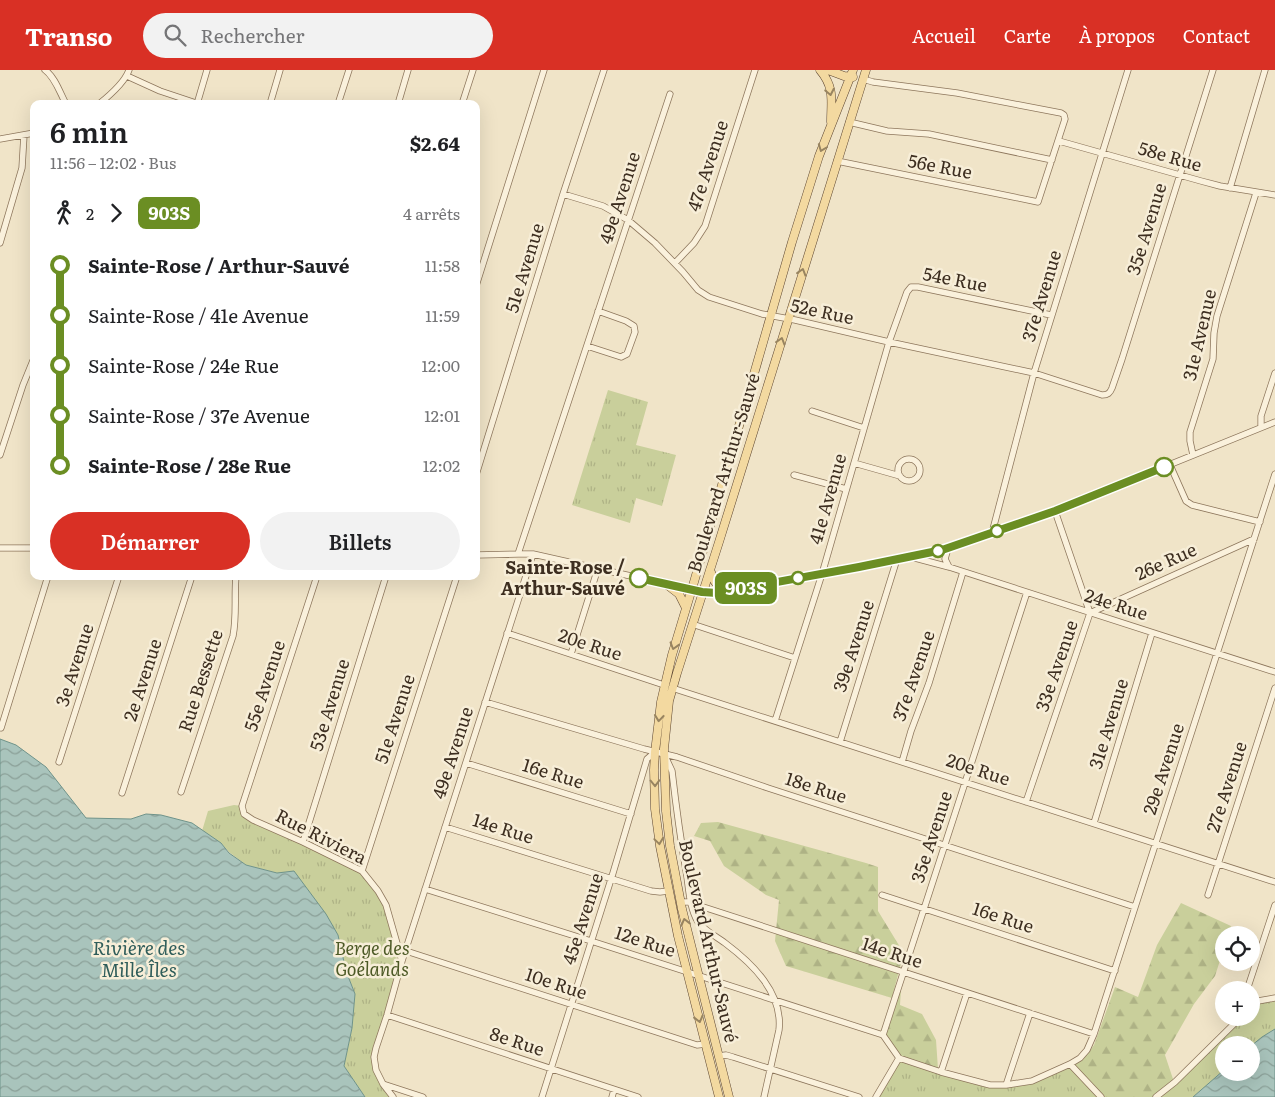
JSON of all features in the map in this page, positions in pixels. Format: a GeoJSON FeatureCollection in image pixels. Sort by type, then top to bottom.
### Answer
{"type":"FeatureCollection","features":[{"type":"Feature","properties":{"kind":"main road"},"geometry":{"type":"LineString","coordinates":[[820,70],[827,80],[831,92],[831,126]]}},
{"type":"Feature","properties":{"kind":"main road"},"geometry":{"type":"LineString","coordinates":[[828,70],[838,74],[852,72],[863,79]]}},
{"type":"Feature","properties":{"kind":"main road","name":"Boulevard Arthur-Sauvé"},"geometry":{"type":"LineString","coordinates":[[729,1097],[680,902],[669,840],[666,816],[664,754],[667,717],[672,688],[866,70]]}},
{"type":"Feature","properties":{"kind":"main road","name":"Boulevard Arthur-Sauvé"},"geometry":{"type":"LineString","coordinates":[[719,1097],[668,892],[657,823],[655,752],[664,685],[770,316],[807,192],[852,72]]}},
{"type":"Feature","properties":{"kind":"main road"},"geometry":{"type":"LineString","coordinates":[[710,569],[715,582],[727,592]]}},
{"type":"Feature","properties":{"kind":"main road"},"geometry":{"type":"LineString","coordinates":[[666,584],[679,594],[686,608]]}},
{"type":"Feature","properties":{"kind":"street"},"geometry":{"type":"LineString","coordinates":[[45,70],[49,72],[64,100]]}},
{"type":"Feature","properties":{"kind":"street"},"geometry":{"type":"LineString","coordinates":[[198,100],[207,70]]}},
{"type":"Feature","properties":{"kind":"street"},"geometry":{"type":"LineString","coordinates":[[271,100],[280,70]]}},
{"type":"Feature","properties":{"kind":"street"},"geometry":{"type":"LineString","coordinates":[[339,100],[349,70]]}},
{"type":"Feature","properties":{"kind":"street"},"geometry":{"type":"LineString","coordinates":[[399,100],[408,70]]}},
{"type":"Feature","properties":{"kind":"street"},"geometry":{"type":"LineString","coordinates":[[463,100],[473,70]]}},
{"type":"Feature","properties":{"kind":"street"},"geometry":{"type":"LineString","coordinates":[[480,273],[544,70]]}},
{"type":"Feature","properties":{"kind":"street","name":"51e Avenue"},"geometry":{"type":"LineString","coordinates":[[480,462],[563,194],[604,70]]}},
{"type":"Feature","properties":{"kind":"street","name":"47e Avenue"},"geometry":{"type":"LineString","coordinates":[[675,263],[694,243],[705,226],[755,70]]}},
{"type":"Feature","properties":{"kind":"street","name":"37e Avenue"},"geometry":{"type":"LineString","coordinates":[[992,533],[1051,315],[1128,70]]}},
{"type":"Feature","properties":{"kind":"street","name":"35e Avenue"},"geometry":{"type":"LineString","coordinates":[[1107,394],[1112,388],[1212,70]]}},
{"type":"Feature","properties":{"kind":"street"},"geometry":{"type":"LineString","coordinates":[[1230,188],[1266,70]]}},
{"type":"Feature","properties":{"kind":"street"},"geometry":{"type":"LineString","coordinates":[[104,100],[128,73],[160,91],[186,100]]}},
{"type":"Feature","properties":{"kind":"street"},"geometry":{"type":"LineString","coordinates":[[849,122],[887,131],[929,134],[1052,160],[1065,120],[1064,115],[1061,114],[957,93],[863,79]]}},
{"type":"Feature","properties":{"kind":"street","name":"49e Avenue"},"geometry":{"type":"LineString","coordinates":[[518,554],[670,94]]}},
{"type":"Feature","properties":{"kind":"street"},"geometry":{"type":"LineString","coordinates":[[0,139],[30,134]]}},
{"type":"Feature","properties":{"kind":"street"},"geometry":{"type":"LineString","coordinates":[[0,243],[22,168],[24,135]]}},
{"type":"Feature","properties":{"kind":"street","name":"58e Rue"},"geometry":{"type":"LineString","coordinates":[[1059,141],[1230,188],[1275,195]]}},
{"type":"Feature","properties":{"kind":"street","name":"56e Rue"},"geometry":{"type":"LineString","coordinates":[[837,161],[1038,202],[1052,160]]}},
{"type":"Feature","properties":{"kind":"street","name":"31e Avenue"},"geometry":{"type":"LineString","coordinates":[[1193,455],[1190,432],[1212,364],[1217,316],[1256,192]]}},
{"type":"Feature","properties":{"kind":"street","name":"52e Rue"},"geometry":{"type":"LineString","coordinates":[[563,194],[603,206],[628,220],[656,242],[698,290],[703,294],[732,305],[770,316],[1034,373],[1102,395],[1107,394]]}},
{"type":"Feature","properties":{"kind":"street","name":"54e Rue"},"geometry":{"type":"LineString","coordinates":[[889,342],[907,292],[911,288],[918,287],[1051,315]]}},
{"type":"Feature","properties":{"kind":"street"},"geometry":{"type":"LineString","coordinates":[[587,346],[621,357],[627,354],[635,332],[634,326],[626,321],[598,310]]}},
{"type":"Feature","properties":{"kind":"street","name":"41e Avenue"},"geometry":{"type":"LineString","coordinates":[[775,721],[822,574],[889,342]]}},
{"type":"Feature","properties":{"kind":"street"},"geometry":{"type":"LineString","coordinates":[[0,455],[30,368]]}},
{"type":"Feature","properties":{"kind":"street"},"geometry":{"type":"LineString","coordinates":[[1260,428],[1261,416],[1275,372]]}},
{"type":"Feature","properties":{"kind":"street"},"geometry":{"type":"LineString","coordinates":[[812,412],[864,428]]}},
{"type":"Feature","properties":{"kind":"street"},"geometry":{"type":"LineString","coordinates":[[480,556],[533,554],[702,592],[727,592],[897,560],[948,548],[1055,511],[1275,422]]}},
{"type":"Feature","properties":{"kind":"street"},"geometry":{"type":"LineString","coordinates":[[854,463],[900,476]]}},
{"type":"Feature","properties":{"kind":"street"},"geometry":{"type":"LineString","coordinates":[[1170,465],[1186,500],[1192,505],[1260,522]]}},
{"type":"Feature","properties":{"kind":"street","name":"29e Avenue"},"geometry":{"type":"LineString","coordinates":[[1070,1064],[1080,1058],[1087,1050],[1094,1034],[1275,474]]}},
{"type":"Feature","properties":{"kind":"street"},"geometry":{"type":"LineString","coordinates":[[794,475],[846,489]]}},
{"type":"Feature","properties":{"kind":"street","name":"33e Avenue"},"geometry":{"type":"LineString","coordinates":[[1026,802],[1090,613],[1055,511]]}},
{"type":"Feature","properties":{"kind":"street","name":"26e Rue"},"geometry":{"type":"LineString","coordinates":[[1090,613],[1254,539]]}},
{"type":"Feature","properties":{"kind":"street"},"geometry":{"type":"LineString","coordinates":[[0,548],[30,548]]}},
{"type":"Feature","properties":{"kind":"street"},"geometry":{"type":"LineString","coordinates":[[948,548],[946,559],[949,567]]}},
{"type":"Feature","properties":{"kind":"street","name":"49e Avenue"},"geometry":{"type":"LineString","coordinates":[[402,961],[533,554]]}},
{"type":"Feature","properties":{"kind":"street","name":"24e Rue"},"geometry":{"type":"LineString","coordinates":[[910,557],[930,561],[1275,672]]}},
{"type":"Feature","properties":{"kind":"street","name":"39e Avenue"},"geometry":{"type":"LineString","coordinates":[[840,742],[897,560]]}},
{"type":"Feature","properties":{"kind":"street"},"geometry":{"type":"LineString","coordinates":[[571,654],[598,568]]}},
{"type":"Feature","properties":{"kind":"street","name":"37e Avenue"},"geometry":{"type":"LineString","coordinates":[[902,762],[911,731],[929,683],[963,572]]}},
{"type":"Feature","properties":{"kind":"street"},"geometry":{"type":"LineString","coordinates":[[1,728],[47,580]]}},
{"type":"Feature","properties":{"kind":"street","name":"3e Avenue"},"geometry":{"type":"LineString","coordinates":[[58,762],[118,580]]}},
{"type":"Feature","properties":{"kind":"street","name":"2e Avenue"},"geometry":{"type":"LineString","coordinates":[[122,793],[191,580]]}},
{"type":"Feature","properties":{"kind":"street","name":"Rue Bessette"},"geometry":{"type":"LineString","coordinates":[[180,792],[233,636],[235,626],[236,580]]}},
{"type":"Feature","properties":{"kind":"street","name":"55e Avenue"},"geometry":{"type":"LineString","coordinates":[[242,806],[316,580]]}},
{"type":"Feature","properties":{"kind":"street","name":"53e Avenue"},"geometry":{"type":"LineString","coordinates":[[303,842],[385,580]]}},
{"type":"Feature","properties":{"kind":"street","name":"51e Avenue"},"geometry":{"type":"LineString","coordinates":[[362,872],[456,580]]}},
{"type":"Feature","properties":{"kind":"street","name":"35e Avenue"},"geometry":{"type":"LineString","coordinates":[[883,1035],[1027,592]]}},
{"type":"Feature","properties":{"kind":"street"},"geometry":{"type":"LineString","coordinates":[[692,624],[795,658]]}},
{"type":"Feature","properties":{"kind":"street","name":"31e Avenue"},"geometry":{"type":"LineString","coordinates":[[1094,823],[1152,633]]}},
{"type":"Feature","properties":{"kind":"street","name":"20e Rue"},"geometry":{"type":"LineString","coordinates":[[507,634],[664,685]]}},
{"type":"Feature","properties":{"kind":"street","name":"20e Rue"},"geometry":{"type":"LineString","coordinates":[[672,688],[1275,882]]}},
{"type":"Feature","properties":{"kind":"street","name":"27e Avenue"},"geometry":{"type":"LineString","coordinates":[[1208,895],[1275,688]]}},
{"type":"Feature","properties":{"kind":"street","name":"18e Rue"},"geometry":{"type":"LineString","coordinates":[[485,702],[677,757],[1135,907]]}},
{"type":"Feature","properties":{"kind":"street","name":"45e Avenue"},"geometry":{"type":"LineString","coordinates":[[542,1097],[648,759],[655,752]]}},
{"type":"Feature","properties":{"kind":"street"},"geometry":{"type":"LineString","coordinates":[[664,754],[672,771],[677,812],[695,914],[701,924],[751,965],[762,978],[778,1009],[780,1025],[764,1097]]}},
{"type":"Feature","properties":{"kind":"street","name":"16e Rue"},"geometry":{"type":"LineString","coordinates":[[466,763],[631,814]]}},
{"type":"Feature","properties":{"kind":"street","name":"Rue Riviera"},"geometry":{"type":"LineString","coordinates":[[242,806],[244,814],[253,820],[303,842],[362,872],[378,891],[386,905],[402,961]]}},
{"type":"Feature","properties":{"kind":"street","name":"14e Rue"},"geometry":{"type":"LineString","coordinates":[[445,827],[651,891],[668,892]]}},
{"type":"Feature","properties":{"kind":"street","name":"12e Rue"},"geometry":{"type":"LineString","coordinates":[[425,889],[592,940],[883,1035]]}},
{"type":"Feature","properties":{"kind":"street","name":"16e Rue"},"geometry":{"type":"LineString","coordinates":[[882,895],[1115,971]]}},
{"type":"Feature","properties":{"kind":"street","name":"14e Rue"},"geometry":{"type":"LineString","coordinates":[[680,902],[686,902],[1094,1034]]}},
{"type":"Feature","properties":{"kind":"street"},"geometry":{"type":"LineString","coordinates":[[1250,981],[1275,905]]}},
{"type":"Feature","properties":{"kind":"street","name":"10e Rue"},"geometry":{"type":"LineString","coordinates":[[398,948],[696,1045],[706,1044]]}},
{"type":"Feature","properties":{"kind":"street"},"geometry":{"type":"LineString","coordinates":[[394,1097],[383,1084],[376,1070],[374,1057],[388,1015],[402,961]]}},
{"type":"Feature","properties":{"kind":"street"},"geometry":{"type":"LineString","coordinates":[[941,1072],[967,993]]}},
{"type":"Feature","properties":{"kind":"street"},"geometry":{"type":"LineString","coordinates":[[1260,1001],[1275,998]]}},
{"type":"Feature","properties":{"kind":"street"},"geometry":{"type":"LineString","coordinates":[[1006,1086],[1030,1013]]}},
{"type":"Feature","properties":{"kind":"street","name":"8e Rue"},"geometry":{"type":"LineString","coordinates":[[388,1015],[638,1097]]}},
{"type":"Feature","properties":{"kind":"street"},"geometry":{"type":"LineString","coordinates":[[1156,1097],[1174,1082],[1231,1026]]}},
{"type":"Feature","properties":{"kind":"street"},"geometry":{"type":"LineString","coordinates":[[883,1035],[899,1058],[990,1085],[1006,1086],[1032,1081],[1070,1064],[1100,1097]]}},
{"type":"Feature","properties":{"kind":"street"},"geometry":{"type":"LineString","coordinates":[[718,1056],[732,1056],[859,1097]]}},
{"type":"Feature","properties":{"kind":"street"},"geometry":{"type":"LineString","coordinates":[[876,1097],[899,1058]]}},
{"type":"Feature","properties":{"kind":"street"},"geometry":{"type":"LineString","coordinates":[[383,1084],[424,1097]]}},
{"type":"Feature","properties":{"kind":"street"},"geometry":{"type":"LineString","coordinates":[[612,1097],[614,1090]]}},
{"type":"Feature","properties":{"kind":"green space"},"geometry":{"type":"Polygon","coordinates":[[[608,390],[648,402],[636,445],[676,455],[662,506],[636,498],[630,523],[572,505],[608,390]]]}},
{"type":"Feature","properties":{"kind":"green space","name":"Berge des Goélands"},"geometry":{"type":"Polygon","coordinates":[[[234,805],[242,806],[244,814],[362,871],[386,905],[402,961],[387,1015],[373,1046],[373,1060],[392,1097],[365,1097],[344,1066],[352,1028],[355,994],[346,971],[338,935],[277,873],[246,865],[221,843],[202,831],[208,811],[234,805]]]}},
{"type":"Feature","properties":{"kind":"green space"},"geometry":{"type":"Polygon","coordinates":[[[718,822],[878,867],[878,911],[900,947],[901,963],[892,998],[786,966],[775,941],[779,900],[766,895],[724,866],[710,841],[694,836],[701,823],[718,822]]]}},
{"type":"Feature","properties":{"kind":"green space"},"geometry":{"type":"Polygon","coordinates":[[[1181,903],[1231,926],[1215,926],[1215,971],[1217,971],[1215,976],[1194,1004],[1165,1055],[1174,1082],[1215,1048],[1215,1078],[1193,1097],[975,1097],[911,1090],[885,1035],[902,974],[900,1005],[922,1014],[936,1040],[938,1069],[997,1091],[1074,1064],[1087,1055],[1094,1045],[1115,987],[1138,997],[1157,945],[1181,903]]]}},
{"type":"Feature","properties":{"kind":"green space"},"geometry":{"type":"Polygon","coordinates":[[[1275,998],[1275,1029],[1260,1039],[1260,1036],[1221,1036],[1231,1026],[1260,1026],[1260,1001],[1275,998]]]}},
{"type":"Feature","properties":{"kind":"green space"},"geometry":{"type":"Polygon","coordinates":[[[1260,1022],[1275,1029],[1260,1039],[1260,1036],[1229,1036],[1241,1026],[1260,1026],[1260,1022]]]}},
{"type":"Feature","properties":{"kind":"green space"},"geometry":{"type":"Polygon","coordinates":[[[1215,1042],[1215,1078],[1193,1097],[1156,1097],[1215,1042]]]}},
{"type":"Feature","properties":{"kind":"green space"},"geometry":{"type":"Polygon","coordinates":[[[899,1058],[990,1085],[1032,1081],[1070,1064],[1101,1097],[876,1097],[899,1058]]]}},
{"type":"Feature","properties":{"kind":"water","name":"Rivière des Mille Îles"},"geometry":{"type":"Polygon","coordinates":[[[0,739],[16,745],[46,767],[86,818],[131,819],[146,814],[161,815],[192,823],[221,843],[229,853],[246,865],[277,873],[294,871],[326,914],[338,935],[346,971],[355,994],[352,1028],[344,1066],[365,1097],[0,1097],[0,739]]]}},
{"type":"Feature","properties":{"kind":"water"},"geometry":{"type":"Polygon","coordinates":[[[1275,1029],[1275,1097],[1193,1097],[1215,1078],[1215,1081],[1260,1081],[1260,1039],[1275,1029]]]}},
{"type":"Feature","properties":{"kind":"bus line","name":"903S"},"geometry":{"type":"LineString","coordinates":[[639,578],[706,593],[717,593],[935,552],[1055,511],[1164,467]]}},
{"type":"Feature","properties":{"kind":"place","name":"Sainte-Rose / Arthur-Sauvé"},"geometry":{"type":"Point","coordinates":[639,578]}}]}
